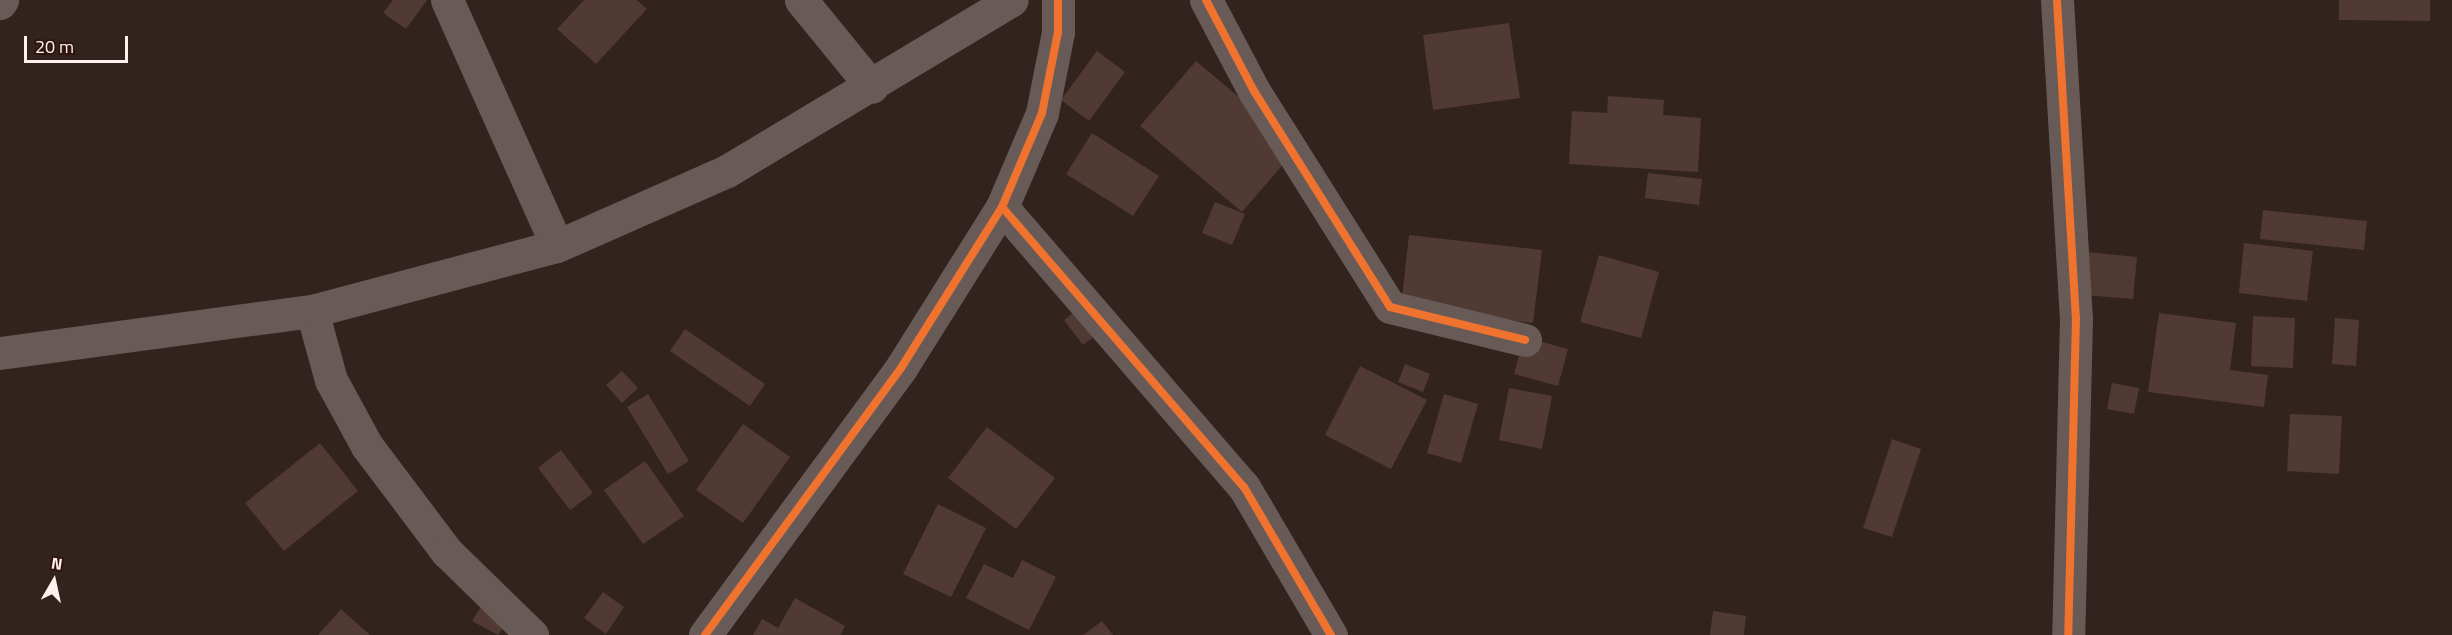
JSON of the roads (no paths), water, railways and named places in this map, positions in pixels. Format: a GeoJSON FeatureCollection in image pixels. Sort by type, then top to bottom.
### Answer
{"type":"FeatureCollection","features":[{"type":"Feature","properties":{"kind":"street"},"geometry":{"type":"LineString","coordinates":[[447,0],[557,246]]}},
{"type":"Feature","properties":{"kind":"street"},"geometry":{"type":"LineString","coordinates":[[801,0],[872,87]]}},
{"type":"Feature","properties":{"kind":"street"},"geometry":{"type":"LineString","coordinates":[[0,353],[312,311],[557,246],[727,171],[872,87],[1012,0]]}},
{"type":"Feature","properties":{"kind":"street"},"geometry":{"type":"LineString","coordinates":[[705,635],[901,368],[1002,207],[1042,113],[1058,32],[1058,0]]}},
{"type":"Feature","properties":{"kind":"street"},"geometry":{"type":"LineString","coordinates":[[1206,0],[1254,91],[1390,307],[1525,340]]}},
{"type":"Feature","properties":{"kind":"street"},"geometry":{"type":"LineString","coordinates":[[2057,0],[2076,318],[2068,635]]}},
{"type":"Feature","properties":{"kind":"street"},"geometry":{"type":"LineString","coordinates":[[1002,207],[1244,487],[1331,635]]}},
{"type":"Feature","properties":{"kind":"street"},"geometry":{"type":"LineString","coordinates":[[312,311],[331,380],[367,446],[447,552],[532,635]]}}]}
